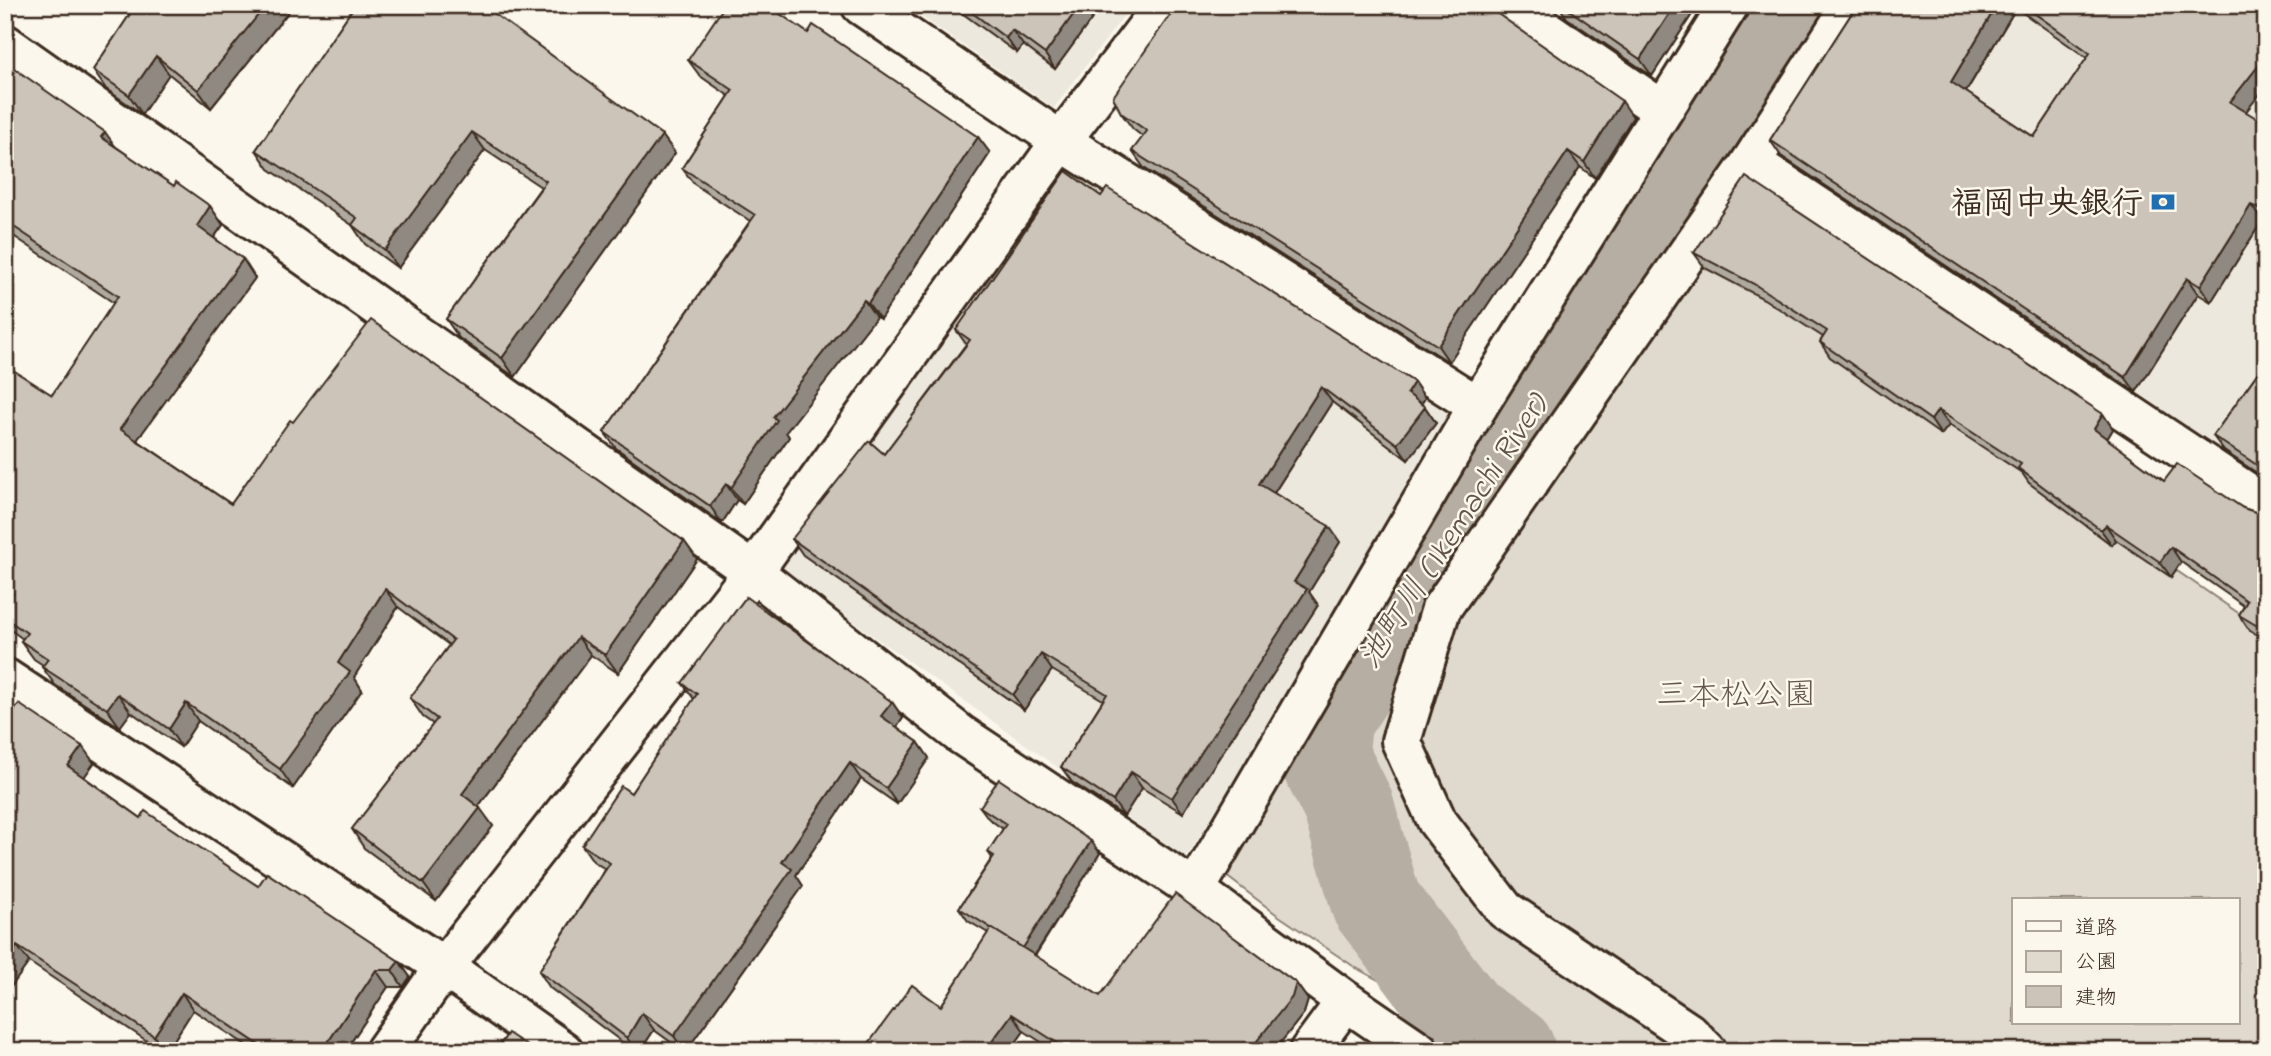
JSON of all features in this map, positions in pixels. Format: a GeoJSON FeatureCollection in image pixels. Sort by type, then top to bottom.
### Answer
{"type":"FeatureCollection","features":[{"type":"Feature","properties":{"kind":"street"},"geometry":{"type":"LineString","coordinates":[[861,5],[1061,141],[1478,406]]}},
{"type":"Feature","properties":{"kind":"street"},"geometry":{"type":"LineString","coordinates":[[385,1051],[444,967],[753,572],[1061,141],[1164,5]]}},
{"type":"Feature","properties":{"kind":"street"},"geometry":{"type":"LineString","coordinates":[[1510,5],[1662,110]]}},
{"type":"Feature","properties":{"kind":"street"},"geometry":{"type":"LineString","coordinates":[[1195,890],[1478,406],[1729,5]]}},
{"type":"Feature","properties":{"kind":"street"},"geometry":{"type":"LineString","coordinates":[[1707,1051],[1688,1032],[1505,910],[1437,821],[1401,741],[1440,610],[1751,162],[1852,5]]}},
{"type":"Feature","properties":{"kind":"street"},"geometry":{"type":"LineString","coordinates":[[5,44],[753,572],[960,734],[1195,890],[1419,1051]]}},
{"type":"Feature","properties":{"kind":"street"},"geometry":{"type":"LineString","coordinates":[[1751,162],[2266,505]]}},
{"type":"Feature","properties":{"kind":"street"},"geometry":{"type":"LineString","coordinates":[[5,678],[444,967],[563,1051]]}},
{"type":"Feature","properties":{"kind":"street"},"geometry":{"type":"LineString","coordinates":[[1309,1051],[1346,1001]]}},
{"type":"Feature","properties":{"kind":"shaded area"},"geometry":{"type":"Polygon","coordinates":[[[904,5],[1132,5],[1054,108],[904,5]]]}},
{"type":"Feature","properties":{"kind":"shaded area"},"geometry":{"type":"Polygon","coordinates":[[[1873,5],[2266,5],[2266,487],[1772,161],[1873,5]]]}},
{"type":"Feature","properties":{"kind":"shaded area"},"geometry":{"type":"Polygon","coordinates":[[[1065,158],[1458,415],[1186,859],[778,568],[1065,158]]]}},
{"type":"Feature","properties":{"kind":"green space","name":"三本松公園"},"geometry":{"type":"Polygon","coordinates":[[[1629,195],[2266,632],[2266,1051],[1509,1051],[1356,968],[1276,914],[1225,875],[1629,195]]]}},
{"type":"Feature","properties":{"kind":"building"},"geometry":{"type":"Polygon","coordinates":[[[136,5],[266,5],[198,90],[156,56],[129,95],[93,70],[136,5]]]}},
{"type":"Feature","properties":{"kind":"building"},"geometry":{"type":"Polygon","coordinates":[[[355,5],[482,5],[662,135],[502,358],[446,319],[546,181],[472,132],[385,250],[352,225],[357,218],[256,150],[355,5]]]}},
{"type":"Feature","properties":{"kind":"building"},"geometry":{"type":"Polygon","coordinates":[[[725,5],[767,5],[808,33],[813,25],[978,137],[868,303],[864,300],[773,417],[777,420],[731,488],[726,484],[710,506],[604,432],[755,215],[682,168],[733,90],[688,60],[725,5]]]}},
{"type":"Feature","properties":{"kind":"building"},"geometry":{"type":"Polygon","coordinates":[[[962,5],[1080,5],[1045,54],[1012,30],[1006,38],[962,5]]]}},
{"type":"Feature","properties":{"kind":"building"},"geometry":{"type":"Polygon","coordinates":[[[1177,5],[1485,5],[1622,101],[1584,162],[1568,151],[1438,346],[1132,151],[1147,131],[1121,113],[1113,97],[1177,5]]]}},
{"type":"Feature","properties":{"kind":"building"},"geometry":{"type":"Polygon","coordinates":[[[1562,5],[1675,5],[1640,59],[1562,5]]]}},
{"type":"Feature","properties":{"kind":"building"},"geometry":{"type":"Polygon","coordinates":[[[1857,5],[1997,5],[1951,82],[2034,137],[2090,53],[2023,5],[2266,5],[2266,56],[2230,102],[2266,124],[2266,212],[2251,205],[2200,286],[2187,278],[2125,377],[1770,140],[1857,5]]]}},
{"type":"Feature","properties":{"kind":"building"},"geometry":{"type":"Polygon","coordinates":[[[5,62],[105,132],[101,137],[174,186],[176,182],[210,206],[197,226],[243,259],[120,429],[231,504],[290,420],[293,422],[371,320],[684,541],[605,655],[578,637],[462,794],[480,808],[423,883],[352,829],[437,719],[410,698],[453,640],[385,589],[338,663],[350,672],[280,769],[186,703],[169,729],[118,694],[107,709],[42,667],[48,659],[21,641],[27,633],[5,618],[5,604],[13,593],[5,587],[5,365],[52,395],[118,296],[5,221],[5,62]]]}},
{"type":"Feature","properties":{"kind":"building"},"geometry":{"type":"Polygon","coordinates":[[[1066,171],[1101,196],[1107,188],[1414,382],[1407,393],[1425,407],[1397,444],[1321,387],[1259,484],[1329,526],[1294,582],[1307,589],[1172,798],[1131,772],[1113,801],[1061,767],[1107,694],[1041,654],[1013,695],[792,539],[869,441],[884,454],[970,340],[956,330],[1066,171]]]}},
{"type":"Feature","properties":{"kind":"building"},"geometry":{"type":"Polygon","coordinates":[[[1746,177],[2103,414],[2094,429],[2164,481],[2177,464],[2243,508],[2255,512],[2266,509],[2266,631],[2239,615],[2247,601],[2171,547],[2160,562],[2106,525],[2101,530],[2018,468],[2021,464],[1938,410],[1931,420],[1820,342],[1827,331],[1754,284],[1694,253],[1746,177]]]}},
{"type":"Feature","properties":{"kind":"building"},"geometry":{"type":"Polygon","coordinates":[[[2266,361],[2266,471],[2213,436],[2266,361]]]}},
{"type":"Feature","properties":{"kind":"building"},"geometry":{"type":"Polygon","coordinates":[[[746,597],[892,702],[881,716],[918,742],[886,788],[850,763],[782,862],[792,869],[674,1036],[642,1013],[627,1038],[539,971],[610,863],[582,845],[621,786],[631,793],[697,694],[682,683],[746,597]]]}},
{"type":"Feature","properties":{"kind":"building"},"geometry":{"type":"Polygon","coordinates":[[[19,704],[82,746],[68,766],[141,818],[145,811],[258,886],[267,873],[399,961],[392,970],[376,970],[322,1051],[268,1051],[182,993],[154,1036],[17,946],[5,962],[5,723],[19,704]]]}},
{"type":"Feature","properties":{"kind":"building"},"geometry":{"type":"Polygon","coordinates":[[[999,779],[1091,841],[1023,948],[959,908],[994,856],[988,852],[1006,824],[980,807],[999,779]]]}},
{"type":"Feature","properties":{"kind":"building"},"geometry":{"type":"Polygon","coordinates":[[[1175,894],[1296,983],[1292,997],[1249,1051],[1070,1051],[1012,1014],[985,1051],[863,1051],[912,985],[941,1006],[991,928],[1100,996],[1175,894]]]}},
{"type":"Feature","properties":{"kind":"building"},"geometry":{"type":"Polygon","coordinates":[[[508,1033],[535,1051],[496,1051],[508,1033]]]}},
{"type":"Feature","properties":{"kind":"waterway","name":"池町川 (Ikemachi River)"},"geometry":{"type":"LineString","coordinates":[[1510,1051],[1465,1020],[1376,903],[1348,805],[1323,755],[1327,718],[1480,491],[1786,5]]}},
{"type":"Feature","properties":{"kind":"place","name":"福岡中央銀行"},"geometry":{"type":"Point","coordinates":[2163,202]}}]}
